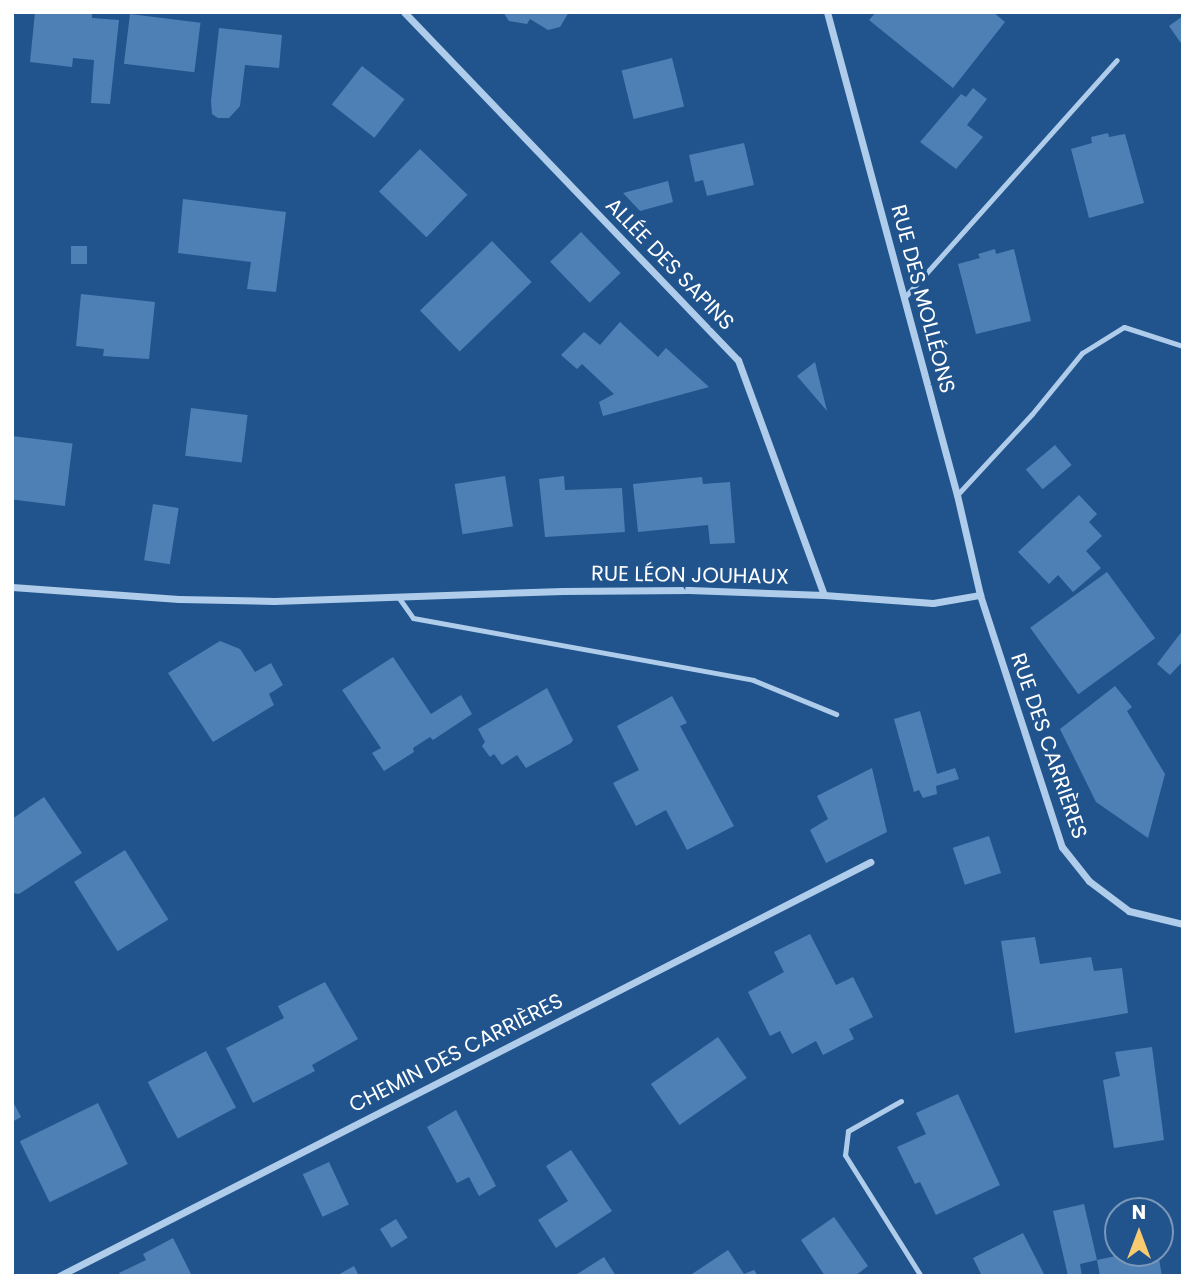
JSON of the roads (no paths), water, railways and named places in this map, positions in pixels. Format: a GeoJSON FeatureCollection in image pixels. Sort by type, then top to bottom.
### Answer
{"type":"FeatureCollection","features":[{"type":"Feature","properties":{"kind":"street","name":"ALLÉE DES SAPINS"},"geometry":{"type":"LineString","coordinates":[[404,12],[738,360],[824,595]]}},
{"type":"Feature","properties":{"kind":"street","name":"RUE DES MOLLÉONS"},"geometry":{"type":"LineString","coordinates":[[827,12],[957,495],[980,596]]}},
{"type":"Feature","properties":{"kind":"street","name":"RUE LÉON JOUHAUX"},"geometry":{"type":"LineString","coordinates":[[12,587],[179,600],[398,598],[562,591],[689,590],[824,595],[933,603],[980,596]]}},
{"type":"Feature","properties":{"kind":"street","name":"RUE DES CARRIÈRES"},"geometry":{"type":"LineString","coordinates":[[980,596],[1062,847],[1089,881],[1129,911],[1183,924]]}},
{"type":"Feature","properties":{"kind":"street","name":"CHEMIN DES CARRIÈRES"},"geometry":{"type":"LineString","coordinates":[[59,1276],[870,862]]}},
{"type":"Feature","properties":{"kind":"lane"},"geometry":{"type":"LineString","coordinates":[[904,298],[1116,60]]}},
{"type":"Feature","properties":{"kind":"lane"},"geometry":{"type":"LineString","coordinates":[[957,495],[1032,414],[1082,353],[1124,327],[1183,346]]}},
{"type":"Feature","properties":{"kind":"lane"},"geometry":{"type":"LineString","coordinates":[[398,598],[413,618],[753,680],[836,715]]}},
{"type":"Feature","properties":{"kind":"lane"},"geometry":{"type":"LineString","coordinates":[[901,1101],[848,1131],[845,1154],[922,1276]]}}]}
